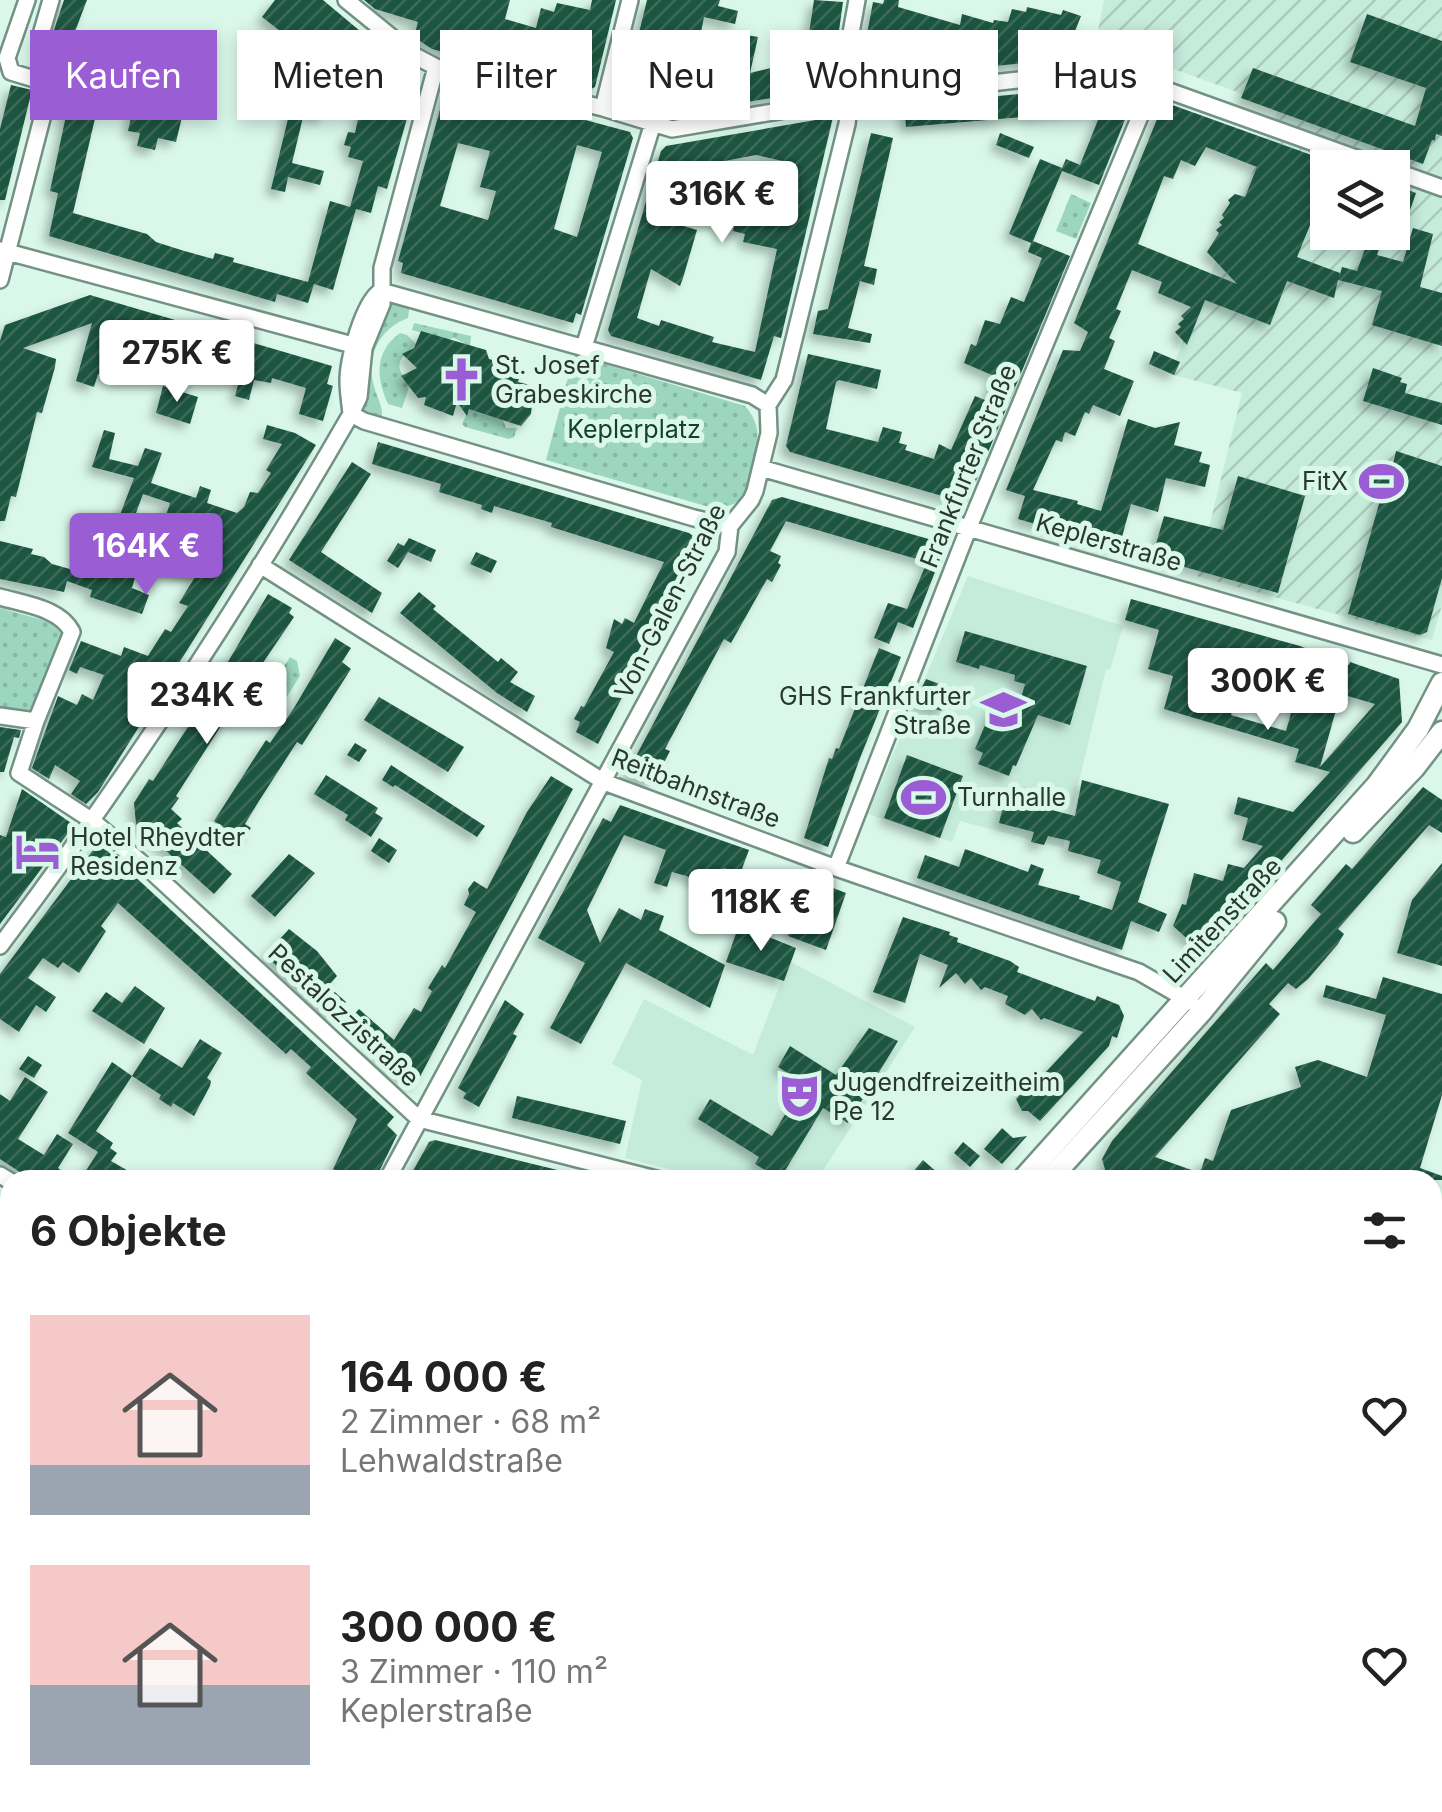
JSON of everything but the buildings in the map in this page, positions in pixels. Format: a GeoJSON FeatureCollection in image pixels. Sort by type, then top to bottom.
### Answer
{"type":"FeatureCollection","features":[{"type":"Feature","properties":{"kind":"main road","name":"Limitenstraße"},"geometry":{"type":"LineString","coordinates":[[1044,1170],[1185,998],[1377,786],[1418,729],[1442,683]]}},
{"type":"Feature","properties":{"kind":"main road","name":"Limitenstraße"},"geometry":{"type":"LineString","coordinates":[[1045,1170],[1202,1011],[1264,934],[1442,732]]}},
{"type":"Feature","properties":{"kind":"street"},"geometry":{"type":"LineString","coordinates":[[26,0],[7,58],[11,72],[30,78]]}},
{"type":"Feature","properties":{"kind":"street"},"geometry":{"type":"LineString","coordinates":[[42,30],[51,0]]}},
{"type":"Feature","properties":{"kind":"street"},"geometry":{"type":"LineString","coordinates":[[346,0],[415,56],[436,67],[604,108],[672,129],[770,112]]}},
{"type":"Feature","properties":{"kind":"street"},"geometry":{"type":"LineString","coordinates":[[604,108],[630,0]]}},
{"type":"Feature","properties":{"kind":"street","name":"Von-Galen-Straße"},"geometry":{"type":"LineString","coordinates":[[852,30],[857,0]]}},
{"type":"Feature","properties":{"kind":"street"},"geometry":{"type":"LineString","coordinates":[[381,291],[382,268],[436,67]]}},
{"type":"Feature","properties":{"kind":"street"},"geometry":{"type":"LineString","coordinates":[[1173,92],[1334,150]]}},
{"type":"Feature","properties":{"kind":"street"},"geometry":{"type":"LineString","coordinates":[[0,280],[4,251],[40,120]]}},
{"type":"Feature","properties":{"kind":"street","name":"Von-Galen-Straße"},"geometry":{"type":"LineString","coordinates":[[392,1170],[727,552],[730,526],[751,500],[769,432],[768,405],[784,380],[847,120]]}},
{"type":"Feature","properties":{"kind":"street","name":"Frankfurter Straße"},"geometry":{"type":"LineString","coordinates":[[836,868],[969,527],[1138,120]]}},
{"type":"Feature","properties":{"kind":"street"},"geometry":{"type":"LineString","coordinates":[[584,348],[653,123]]}},
{"type":"Feature","properties":{"kind":"street"},"geometry":{"type":"LineString","coordinates":[[1410,176],[1442,188]]}},
{"type":"Feature","properties":{"kind":"street"},"geometry":{"type":"LineString","coordinates":[[4,251],[359,347]]}},
{"type":"Feature","properties":{"kind":"street"},"geometry":{"type":"LineString","coordinates":[[0,946],[94,822],[352,414],[360,397],[359,347],[372,297],[381,291],[752,395],[768,405]]}},
{"type":"Feature","properties":{"kind":"street"},"geometry":{"type":"LineString","coordinates":[[352,414],[364,422],[730,526]]}},
{"type":"Feature","properties":{"kind":"street","name":"Keplerstraße"},"geometry":{"type":"LineString","coordinates":[[761,468],[1442,665]]}},
{"type":"Feature","properties":{"kind":"street","name":"Reitbahnstraße"},"geometry":{"type":"LineString","coordinates":[[260,565],[604,782],[836,868],[1140,972],[1202,1011]]}},
{"type":"Feature","properties":{"kind":"street"},"geometry":{"type":"LineString","coordinates":[[0,597],[52,613],[66,621],[72,632],[36,721],[0,716]]}},
{"type":"Feature","properties":{"kind":"street","name":"Pestalozzistraße"},"geometry":{"type":"LineString","coordinates":[[36,721],[18,773],[94,822],[420,1119],[621,1170]]}},
{"type":"Feature","properties":{"kind":"shaded area"},"geometry":{"type":"Polygon","coordinates":[[[1104,0],[1442,0],[1442,605],[1432,640],[1197,576],[1242,393],[1170,374],[1279,107],[1173,69],[1173,30],[1098,30],[1104,0]]]}},
{"type":"Feature","properties":{"kind":"shaded area","name":"GHS Frankfurter Straße"},"geometry":{"type":"Polygon","coordinates":[[[968,576],[1123,626],[1110,670],[1106,669],[1063,848],[960,821],[952,842],[868,814],[968,576]]]}},
{"type":"Feature","properties":{"kind":"shaded area"},"geometry":{"type":"Polygon","coordinates":[[[789,961],[915,1027],[823,1170],[673,1170],[625,1158],[642,1080],[612,1064],[644,999],[753,1055],[789,961]]]}},
{"type":"Feature","properties":{"kind":"green space"},"geometry":{"type":"Polygon","coordinates":[[[1071,194],[1091,203],[1076,239],[1056,231],[1071,194]]]}},
{"type":"Feature","properties":{"kind":"green space"},"geometry":{"type":"Polygon","coordinates":[[[387,301],[410,304],[408,318],[382,336],[372,364],[382,418],[361,409],[364,366],[387,301]]]}},
{"type":"Feature","properties":{"kind":"green space"},"geometry":{"type":"Polygon","coordinates":[[[414,323],[471,336],[470,346],[454,338],[446,340],[412,330],[414,323]]]}},
{"type":"Feature","properties":{"kind":"green space"},"geometry":{"type":"Polygon","coordinates":[[[400,333],[416,344],[399,365],[410,384],[402,408],[388,404],[380,375],[385,348],[400,333]]]}},
{"type":"Feature","properties":{"kind":"green space","name":"Keplerplatz"},"geometry":{"type":"Polygon","coordinates":[[[574,355],[745,406],[755,423],[758,440],[740,499],[730,505],[709,507],[546,460],[574,355]]]}},
{"type":"Feature","properties":{"kind":"green space"},"geometry":{"type":"Polygon","coordinates":[[[470,407],[502,418],[506,428],[517,428],[514,437],[465,427],[462,424],[470,407]]]}},
{"type":"Feature","properties":{"kind":"green space"},"geometry":{"type":"Polygon","coordinates":[[[0,608],[57,624],[66,634],[33,716],[0,711],[0,608]]]}},
{"type":"Feature","properties":{"kind":"green space"},"geometry":{"type":"Polygon","coordinates":[[[290,657],[297,661],[300,676],[275,715],[266,715],[257,708],[290,657]]]}},
{"type":"Feature","properties":{"kind":"place","name":"St. Josef Grabeskirche"},"geometry":{"type":"Point","coordinates":[462,379]}},
{"type":"Feature","properties":{"kind":"place","name":"FitX"},"geometry":{"type":"Point","coordinates":[1381,481]}},
{"type":"Feature","properties":{"kind":"place","name":"GHS Frankfurter Straße"},"geometry":{"type":"Point","coordinates":[1004,710]}},
{"type":"Feature","properties":{"kind":"place","name":"Turnhalle"},"geometry":{"type":"Point","coordinates":[924,797]}},
{"type":"Feature","properties":{"kind":"place","name":"Hotel Rheydter Residenz"},"geometry":{"type":"Point","coordinates":[37,851]}},
{"type":"Feature","properties":{"kind":"place","name":"Jugendfreizeitheim Pe 12"},"geometry":{"type":"Point","coordinates":[800,1096]}}]}
